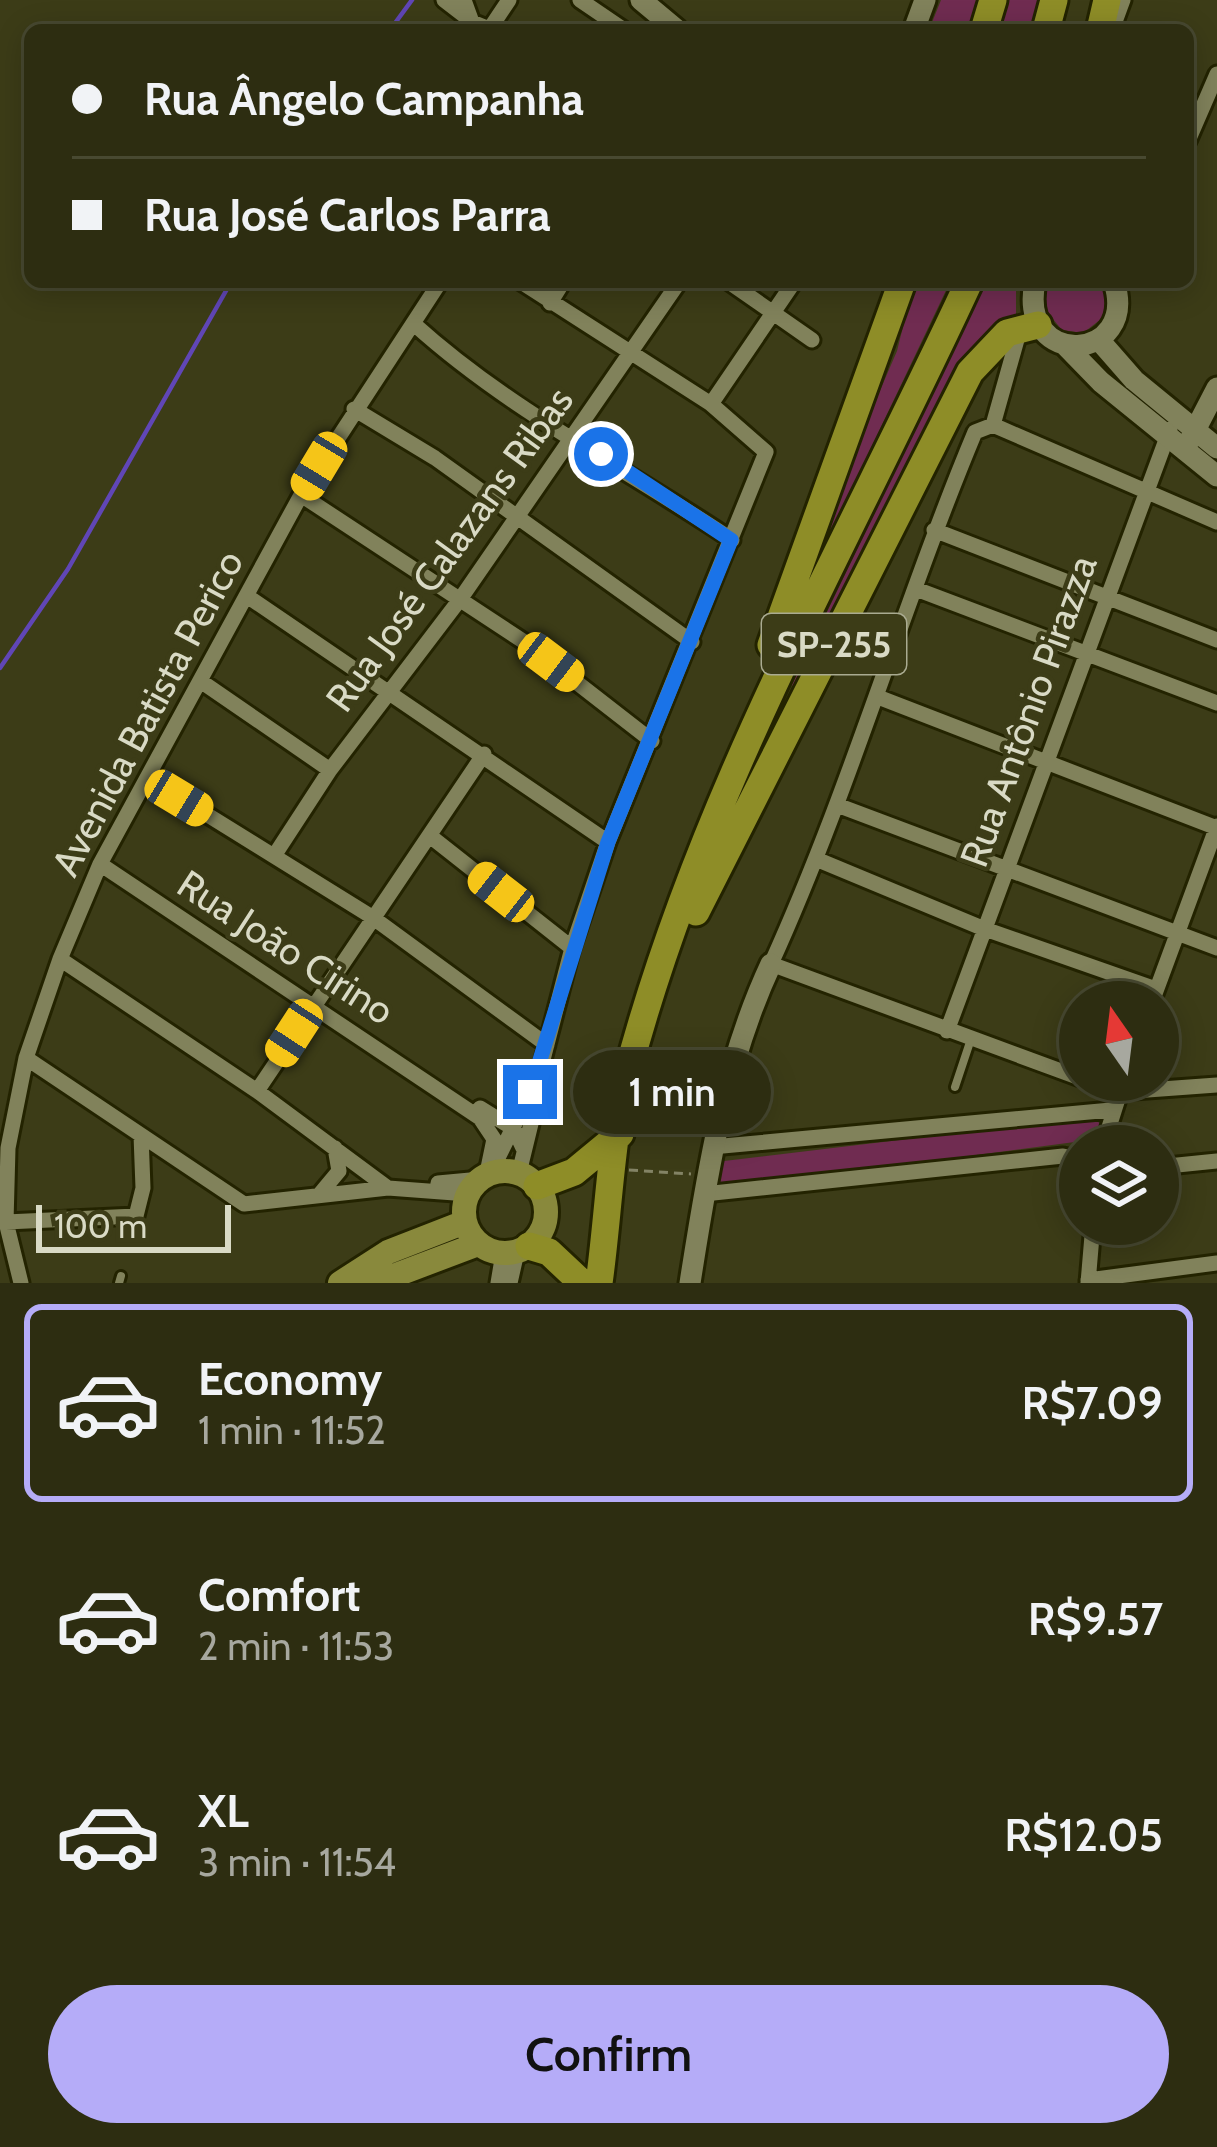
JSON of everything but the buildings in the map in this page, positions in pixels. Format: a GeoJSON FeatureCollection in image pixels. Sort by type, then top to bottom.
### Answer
{"type":"FeatureCollection","features":[{"type":"Feature","properties":{"kind":"highway","name":"SP-255"},"geometry":{"type":"LineString","coordinates":[[721,802],[742,720],[900,288]]}},
{"type":"Feature","properties":{"kind":"highway","name":"SP-255"},"geometry":{"type":"LineString","coordinates":[[599,1283],[625,1080],[721,802],[761,703],[966,288]]}},
{"type":"Feature","properties":{"kind":"highway","name":"SP-255"},"geometry":{"type":"LineString","coordinates":[[653,989],[970,372],[996,341],[1029,327]]}},
{"type":"Feature","properties":{"kind":"highway"},"geometry":{"type":"LineString","coordinates":[[527,1169],[574,1172],[620,1134]]}},
{"type":"Feature","properties":{"kind":"highway"},"geometry":{"type":"LineString","coordinates":[[516,1250],[549,1252],[582,1283]]}},
{"type":"Feature","properties":{"kind":"main road"},"geometry":{"type":"LineString","coordinates":[[340,1283],[388,1252],[472,1233],[516,1250],[544,1224],[544,1198],[527,1169],[482,1180],[472,1233]]}},
{"type":"Feature","properties":{"kind":"main road"},"geometry":{"type":"LineString","coordinates":[[374,1283],[472,1233]]}},
{"type":"Feature","properties":{"kind":"street"},"geometry":{"type":"LineString","coordinates":[[444,0],[477,24]]}},
{"type":"Feature","properties":{"kind":"street"},"geometry":{"type":"LineString","coordinates":[[464,0],[472,22]]}},
{"type":"Feature","properties":{"kind":"street"},"geometry":{"type":"LineString","coordinates":[[580,0],[612,24]]}},
{"type":"Feature","properties":{"kind":"street"},"geometry":{"type":"LineString","coordinates":[[641,0],[670,24]]}},
{"type":"Feature","properties":{"kind":"street"},"geometry":{"type":"LineString","coordinates":[[657,0],[685,24]]}},
{"type":"Feature","properties":{"kind":"street"},"geometry":{"type":"LineString","coordinates":[[1194,127],[1217,74]]}},
{"type":"Feature","properties":{"kind":"street","name":"Avenida Batista Perico"},"geometry":{"type":"LineString","coordinates":[[21,1283],[6,1222],[8,1148],[26,1058],[60,958],[100,864],[301,495],[436,288]]}},
{"type":"Feature","properties":{"kind":"street"},"geometry":{"type":"LineString","coordinates":[[527,1169],[539,1075],[572,948],[608,842],[765,460],[760,443],[712,404],[628,355],[529,288]]}},
{"type":"Feature","properties":{"kind":"street"},"geometry":{"type":"LineString","coordinates":[[550,303],[559,288]]}},
{"type":"Feature","properties":{"kind":"street","name":"Rua José Calazans Ribas"},"geometry":{"type":"LineString","coordinates":[[274,856],[330,770],[461,598],[675,288]]}},
{"type":"Feature","properties":{"kind":"street"},"geometry":{"type":"LineString","coordinates":[[738,288],[812,340]]}},
{"type":"Feature","properties":{"kind":"street"},"geometry":{"type":"LineString","coordinates":[[712,404],[790,288]]}},
{"type":"Feature","properties":{"kind":"street"},"geometry":{"type":"LineString","coordinates":[[993,425],[1029,327],[1034,288]]}},
{"type":"Feature","properties":{"kind":"street"},"geometry":{"type":"LineString","coordinates":[[1066,345],[1099,340],[1119,311],[1116,288]]}},
{"type":"Feature","properties":{"kind":"street"},"geometry":{"type":"LineString","coordinates":[[414,324],[499,394],[731,540]]}},
{"type":"Feature","properties":{"kind":"street"},"geometry":{"type":"LineString","coordinates":[[1029,327],[1066,345],[1176,434],[1199,430]]}},
{"type":"Feature","properties":{"kind":"street"},"geometry":{"type":"LineString","coordinates":[[1099,340],[1217,476]]}},
{"type":"Feature","properties":{"kind":"street"},"geometry":{"type":"LineString","coordinates":[[1199,430],[1217,388]]}},
{"type":"Feature","properties":{"kind":"street"},"geometry":{"type":"LineString","coordinates":[[353,410],[516,515],[692,642]]}},
{"type":"Feature","properties":{"kind":"street"},"geometry":{"type":"LineString","coordinates":[[690,1283],[712,1147],[736,1052],[837,805],[934,530],[975,432],[993,425],[1217,522]]}},
{"type":"Feature","properties":{"kind":"street"},"geometry":{"type":"LineString","coordinates":[[1199,430],[1217,448]]}},
{"type":"Feature","properties":{"kind":"street","name":"Rua Antônio Pirazza"},"geometry":{"type":"LineString","coordinates":[[947,1031],[1144,492],[1176,434]]}},
{"type":"Feature","properties":{"kind":"street"},"geometry":{"type":"LineString","coordinates":[[301,495],[461,598],[652,741]]}},
{"type":"Feature","properties":{"kind":"street"},"geometry":{"type":"LineString","coordinates":[[934,530],[1217,640]]}},
{"type":"Feature","properties":{"kind":"street"},"geometry":{"type":"LineString","coordinates":[[916,589],[1217,704]]}},
{"type":"Feature","properties":{"kind":"street"},"geometry":{"type":"LineString","coordinates":[[247,596],[608,842]]}},
{"type":"Feature","properties":{"kind":"street"},"geometry":{"type":"LineString","coordinates":[[202,682],[330,770]]}},
{"type":"Feature","properties":{"kind":"street"},"geometry":{"type":"LineString","coordinates":[[878,697],[1217,827],[1160,981]]}},
{"type":"Feature","properties":{"kind":"street"},"geometry":{"type":"LineString","coordinates":[[257,1091],[484,754]]}},
{"type":"Feature","properties":{"kind":"street"},"geometry":{"type":"LineString","coordinates":[[148,778],[372,917],[547,1045]]}},
{"type":"Feature","properties":{"kind":"street"},"geometry":{"type":"LineString","coordinates":[[837,805],[1217,948]]}},
{"type":"Feature","properties":{"kind":"street"},"geometry":{"type":"LineString","coordinates":[[430,836],[572,948]]}},
{"type":"Feature","properties":{"kind":"street"},"geometry":{"type":"LineString","coordinates":[[816,859],[1118,981]]}},
{"type":"Feature","properties":{"kind":"street","name":"Rua João Cirino"},"geometry":{"type":"LineString","coordinates":[[100,864],[435,1085]]}},
{"type":"Feature","properties":{"kind":"street"},"geometry":{"type":"LineString","coordinates":[[60,958],[257,1091],[388,1188]]}},
{"type":"Feature","properties":{"kind":"street"},"geometry":{"type":"LineString","coordinates":[[771,964],[1059,1071]]}},
{"type":"Feature","properties":{"kind":"street"},"geometry":{"type":"LineString","coordinates":[[26,1058],[244,1204],[482,1180]]}},
{"type":"Feature","properties":{"kind":"street"},"geometry":{"type":"LineString","coordinates":[[482,1180],[514,1130],[539,1075]]}},
{"type":"Feature","properties":{"kind":"street"},"geometry":{"type":"LineString","coordinates":[[1179,1088],[1217,1084]]}},
{"type":"Feature","properties":{"kind":"street"},"geometry":{"type":"LineString","coordinates":[[435,1085],[514,1130],[527,1169]]}},
{"type":"Feature","properties":{"kind":"street"},"geometry":{"type":"LineString","coordinates":[[435,1085],[490,1127],[494,1138],[482,1180]]}},
{"type":"Feature","properties":{"kind":"street"},"geometry":{"type":"LineString","coordinates":[[1108,1125],[1115,1101]]}},
{"type":"Feature","properties":{"kind":"street"},"geometry":{"type":"LineString","coordinates":[[712,1147],[1111,1110]]}},
{"type":"Feature","properties":{"kind":"street"},"geometry":{"type":"LineString","coordinates":[[6,1222],[136,1216],[142,1188],[141,1135]]}},
{"type":"Feature","properties":{"kind":"street"},"geometry":{"type":"LineString","coordinates":[[319,1196],[339,1171],[335,1148]]}},
{"type":"Feature","properties":{"kind":"street"},"geometry":{"type":"LineString","coordinates":[[706,1185],[1059,1156]]}},
{"type":"Feature","properties":{"kind":"street"},"geometry":{"type":"LineString","coordinates":[[1179,1166],[1217,1161]]}},
{"type":"Feature","properties":{"kind":"street"},"geometry":{"type":"LineString","coordinates":[[1092,1245],[1088,1281],[1217,1263]]}},
{"type":"Feature","properties":{"kind":"street"},"geometry":{"type":"LineString","coordinates":[[498,1283],[516,1250]]}},
{"type":"Feature","properties":{"kind":"street"},"geometry":{"type":"LineString","coordinates":[[510,1283],[516,1250]]}},
{"type":"Feature","properties":{"kind":"lane"},"geometry":{"type":"LineString","coordinates":[[955,1087],[971,1040]]}},
{"type":"Feature","properties":{"kind":"lane"},"geometry":{"type":"LineString","coordinates":[[1111,1110],[1129,1101]]}},
{"type":"Feature","properties":{"kind":"path"},"geometry":{"type":"LineString","coordinates":[[615,1169],[706,1185]]}},
{"type":"Feature","properties":{"kind":"shaded area"},"geometry":{"type":"Polygon","coordinates":[[[941,0],[987,0],[978,24],[931,24],[941,0]]]}},
{"type":"Feature","properties":{"kind":"shaded area"},"geometry":{"type":"Polygon","coordinates":[[[1005,0],[1044,0],[1038,24],[998,24],[1005,0]]]}},
{"type":"Feature","properties":{"kind":"shaded area"},"geometry":{"type":"Polygon","coordinates":[[[913,288],[947,288],[809,578],[846,469],[897,351],[913,288]]]}},
{"type":"Feature","properties":{"kind":"shaded area"},"geometry":{"type":"Polygon","coordinates":[[[982,288],[1016,288],[1016,317],[1002,324],[797,691],[792,685],[982,288]]]}},
{"type":"Feature","properties":{"kind":"shaded area"},"geometry":{"type":"Polygon","coordinates":[[[1045,288],[1102,288],[1106,295],[1105,316],[1083,333],[1062,330],[1043,307],[1045,288]]]}},
{"type":"Feature","properties":{"kind":"shaded area"},"geometry":{"type":"Polygon","coordinates":[[[1091,1117],[1101,1124],[1059,1125],[1059,1144],[741,1186],[721,1185],[715,1178],[724,1161],[1091,1117]]]}},
{"type":"Feature","properties":{"kind":"waterway"},"geometry":{"type":"LineString","coordinates":[[394,24],[412,0]]}},
{"type":"Feature","properties":{"kind":"waterway"},"geometry":{"type":"LineString","coordinates":[[0,668],[68,569],[228,288]]}},
{"type":"Feature","properties":{"kind":"route"},"geometry":{"type":"LineString","coordinates":[[530,1092],[608,842],[731,540],[601,454]]}}]}
